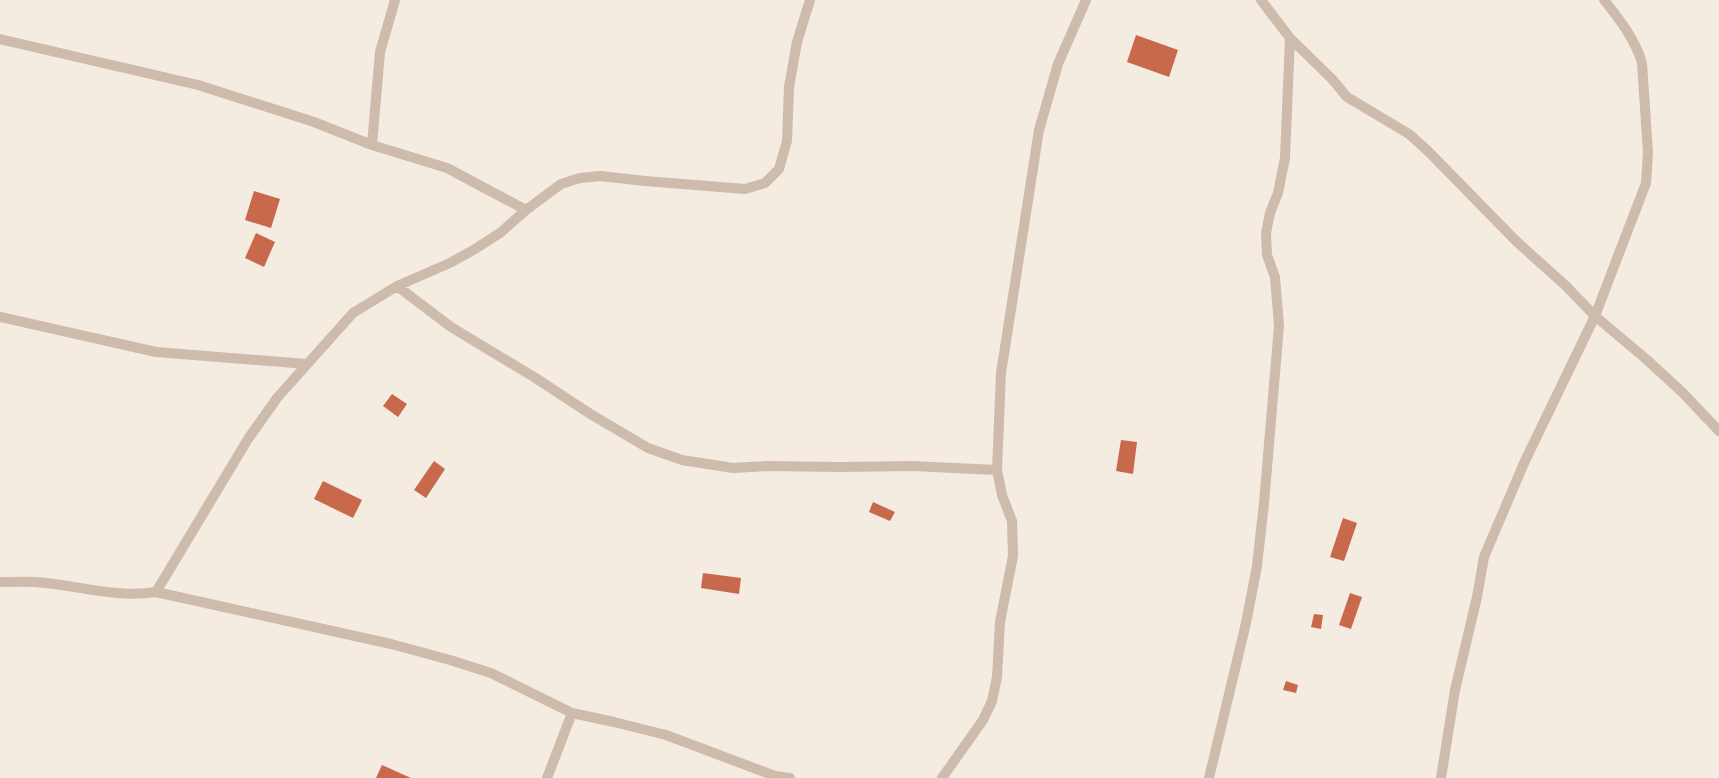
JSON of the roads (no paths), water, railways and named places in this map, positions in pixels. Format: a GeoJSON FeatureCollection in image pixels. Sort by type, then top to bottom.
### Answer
{"type":"FeatureCollection","features":[{"type":"Feature","properties":{"kind":"street"},"geometry":{"type":"LineString","coordinates":[[372,145],[380,52],[395,0]]}},
{"type":"Feature","properties":{"kind":"street"},"geometry":{"type":"LineString","coordinates":[[156,592],[248,439],[277,398],[353,313],[397,286],[450,263],[475,249],[500,233],[526,210],[561,184],[580,178],[600,176],[745,189],[765,183],[780,170],[787,141],[789,87],[797,42],[810,0]]}},
{"type":"Feature","properties":{"kind":"street"},"geometry":{"type":"LineString","coordinates":[[942,778],[983,720],[992,701],[997,677],[1000,622],[1014,556],[1012,521],[1002,494],[997,470],[1001,373],[1039,130],[1058,64],[1086,0]]}},
{"type":"Feature","properties":{"kind":"street"},"geometry":{"type":"LineString","coordinates":[[1261,0],[1290,38],[1332,79],[1347,97],[1409,134],[1423,146],[1516,241],[1566,286],[1595,316],[1646,359],[1683,393],[1719,431]]}},
{"type":"Feature","properties":{"kind":"street"},"geometry":{"type":"LineString","coordinates":[[1441,778],[1455,690],[1477,597],[1484,557],[1524,463],[1595,316],[1646,183],[1648,153],[1644,78],[1639,50],[1622,22],[1604,0]]}},
{"type":"Feature","properties":{"kind":"street"},"geometry":{"type":"LineString","coordinates":[[1209,778],[1246,623],[1257,566],[1264,503],[1279,326],[1276,277],[1268,255],[1266,233],[1270,213],[1278,193],[1285,158],[1290,38]]}},
{"type":"Feature","properties":{"kind":"street"},"geometry":{"type":"LineString","coordinates":[[0,39],[198,86],[314,122],[372,145],[447,168],[526,210]]}},
{"type":"Feature","properties":{"kind":"street"},"geometry":{"type":"LineString","coordinates":[[397,286],[451,327],[592,415],[648,448],[682,460],[733,468],[767,466],[912,466],[997,470]]}},
{"type":"Feature","properties":{"kind":"street"},"geometry":{"type":"LineString","coordinates":[[0,317],[156,352],[306,364]]}},
{"type":"Feature","properties":{"kind":"street"},"geometry":{"type":"LineString","coordinates":[[0,582],[45,583],[115,594],[137,595],[156,592],[391,644],[491,673],[537,694],[572,713],[666,735],[775,776],[790,778]]}},
{"type":"Feature","properties":{"kind":"street"},"geometry":{"type":"LineString","coordinates":[[546,778],[572,713]]}}]}
